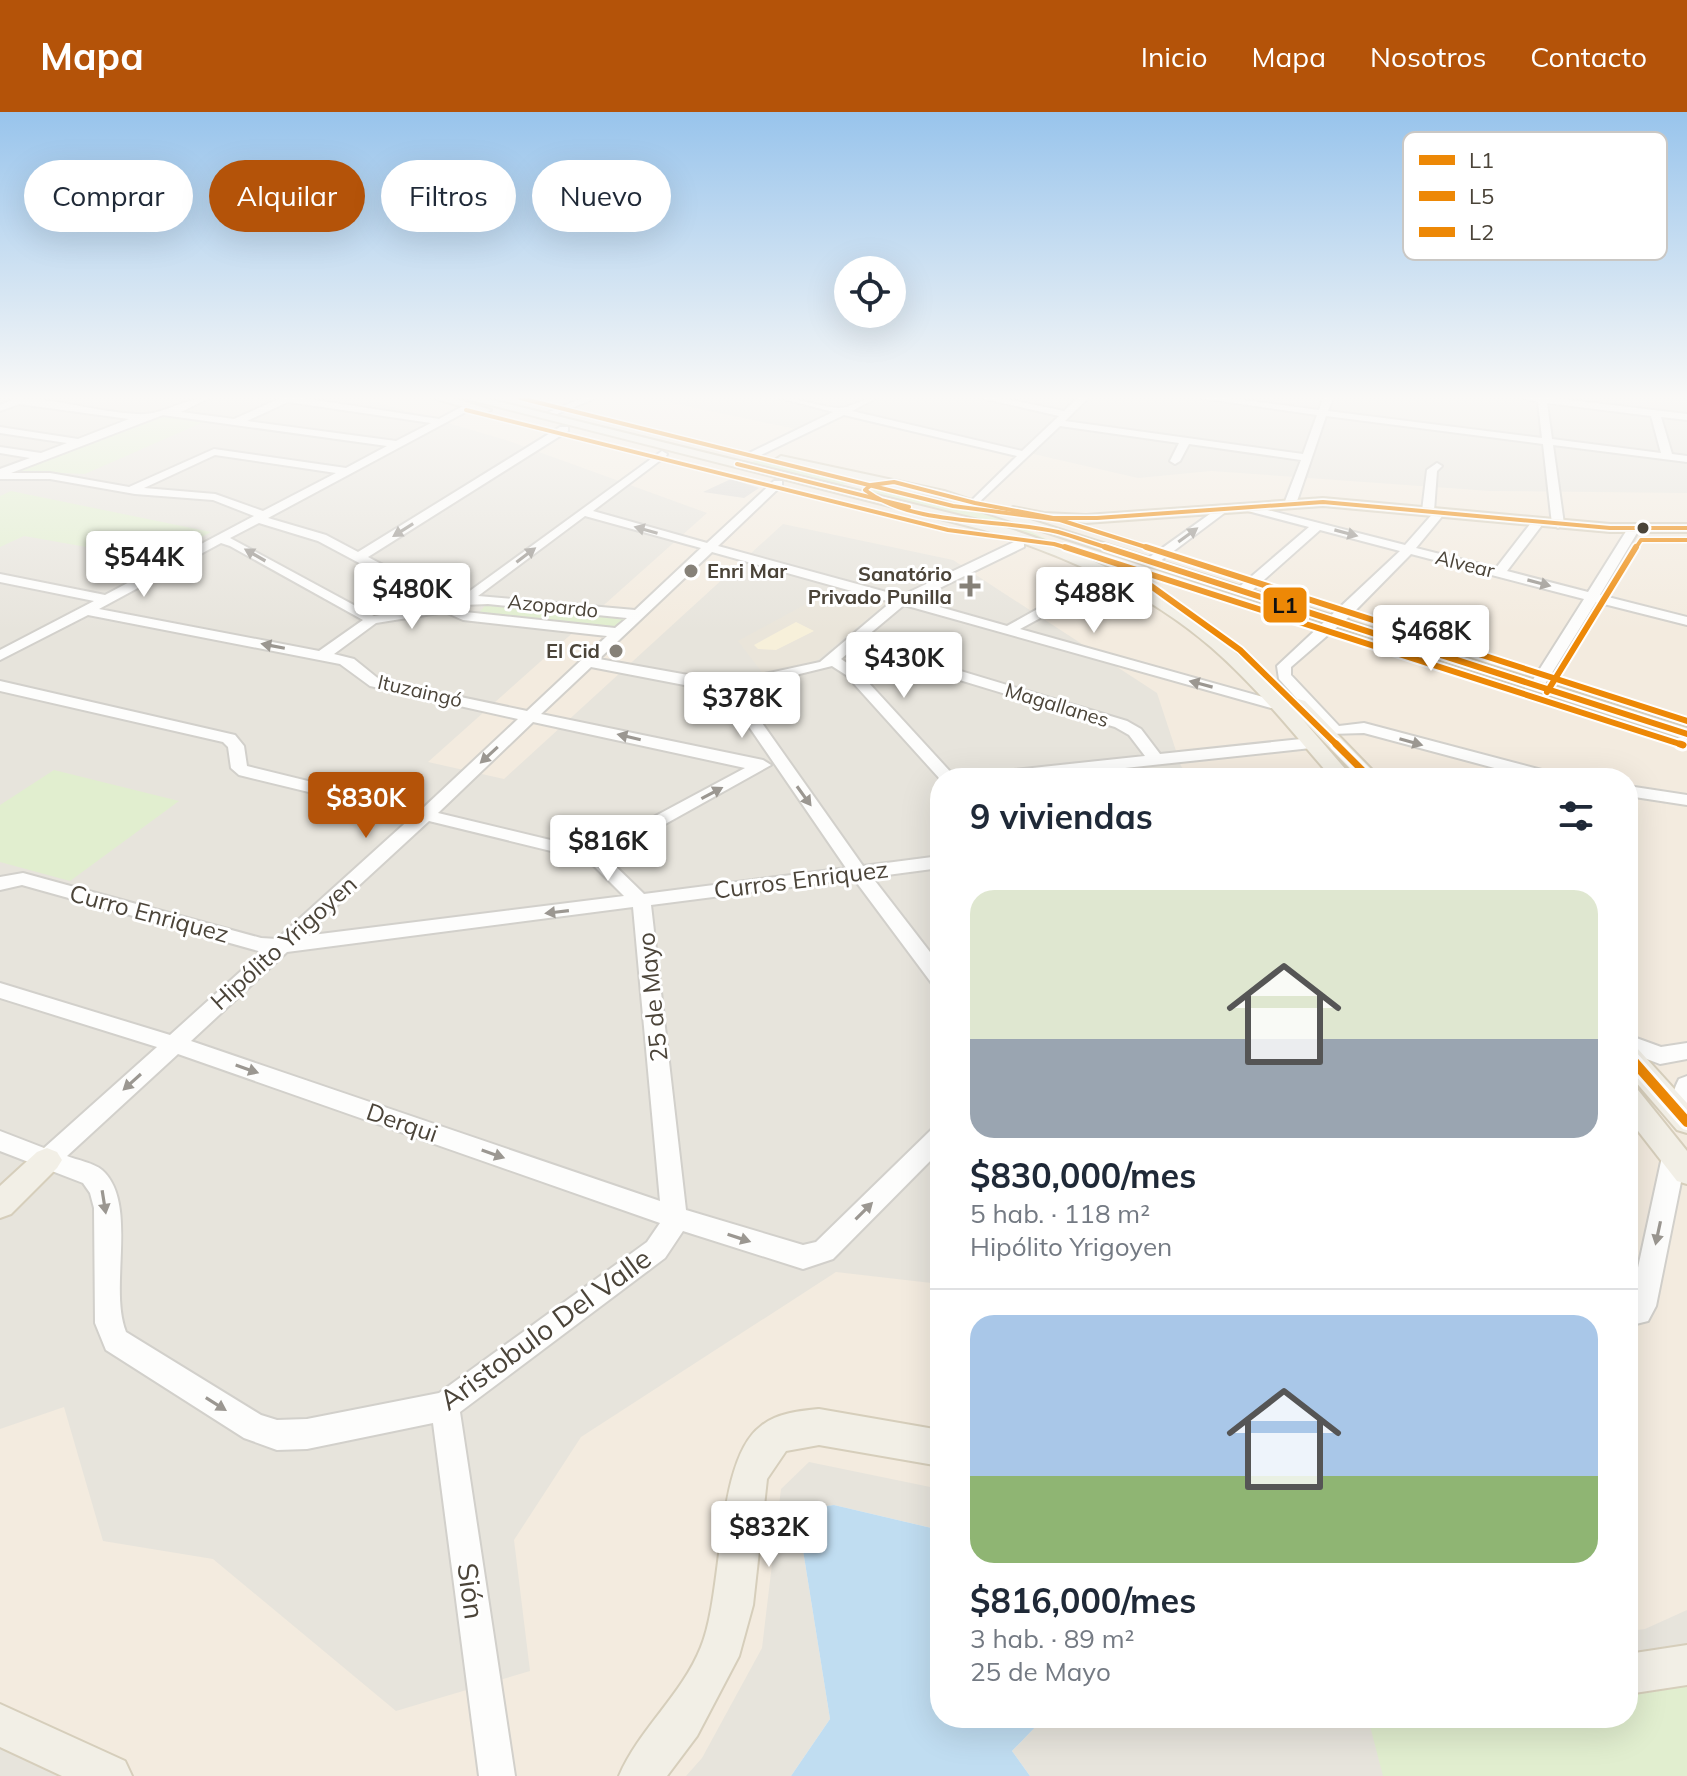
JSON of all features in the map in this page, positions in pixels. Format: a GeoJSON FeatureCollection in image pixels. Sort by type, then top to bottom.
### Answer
{"type":"FeatureCollection","features":[{"type":"Feature","properties":{"kind":"main road"},"geometry":{"type":"LineString","coordinates":[[764,476],[778,483],[875,499],[1108,572]]}},
{"type":"Feature","properties":{"kind":"main road"},"geometry":{"type":"LineString","coordinates":[[782,476],[921,514],[987,523],[1075,525],[1225,508],[1355,503],[1558,524],[1687,528]]}},
{"type":"Feature","properties":{"kind":"main road"},"geometry":{"type":"LineString","coordinates":[[840,493],[859,484],[863,478],[859,476]]}},
{"type":"Feature","properties":{"kind":"main road"},"geometry":{"type":"LineString","coordinates":[[864,476],[1075,525],[1121,553],[1687,734]]}},
{"type":"Feature","properties":{"kind":"main road"},"geometry":{"type":"LineString","coordinates":[[875,499],[865,492],[866,488],[894,482]]}},
{"type":"Feature","properties":{"kind":"main road"},"geometry":{"type":"LineString","coordinates":[[975,503],[1027,524],[1200,629],[1311,743],[1345,768]]}},
{"type":"Feature","properties":{"kind":"main road"},"geometry":{"type":"LineString","coordinates":[[951,518],[1032,540],[1174,598],[1213,624],[1259,664],[1346,768]]}},
{"type":"Feature","properties":{"kind":"main road"},"geometry":{"type":"LineString","coordinates":[[1108,572],[1121,553]]}},
{"type":"Feature","properties":{"kind":"main road"},"geometry":{"type":"LineString","coordinates":[[1276,705],[1296,714],[1346,768]]}},
{"type":"Feature","properties":{"kind":"main road"},"geometry":{"type":"LineString","coordinates":[[1335,731],[1364,768]]}},
{"type":"Feature","properties":{"kind":"main road"},"geometry":{"type":"LineString","coordinates":[[1638,1062],[1685,1107]]}},
{"type":"Feature","properties":{"kind":"main road"},"geometry":{"type":"LineString","coordinates":[[1638,1098],[1683,1158]]}},
{"type":"Feature","properties":{"kind":"main road"},"geometry":{"type":"LineString","coordinates":[[1638,1109],[1683,1158]]}},
{"type":"Feature","properties":{"kind":"main road","name":"Hipólito Yrigoyen"},"geometry":{"type":"LineString","coordinates":[[0,1205],[47,1160]]}},
{"type":"Feature","properties":{"kind":"main road"},"geometry":{"type":"LineString","coordinates":[[641,1776],[682,1721],[719,1656],[733,1605],[749,1479],[755,1461],[769,1439],[790,1430],[819,1427],[930,1446]]}},
{"type":"Feature","properties":{"kind":"main road"},"geometry":{"type":"LineString","coordinates":[[1638,1672],[1687,1665]]}},
{"type":"Feature","properties":{"kind":"main road"},"geometry":{"type":"LineString","coordinates":[[0,1725],[110,1776]]}},
{"type":"Feature","properties":{"kind":"street","name":"Azopardo"},"geometry":{"type":"LineString","coordinates":[[41,476],[230,496],[266,514],[264,521],[322,538],[449,608],[619,633]]}},
{"type":"Feature","properties":{"kind":"street"},"geometry":{"type":"LineString","coordinates":[[136,488],[158,476]]}},
{"type":"Feature","properties":{"kind":"street"},"geometry":{"type":"LineString","coordinates":[[0,656],[337,476]]}},
{"type":"Feature","properties":{"kind":"street"},"geometry":{"type":"LineString","coordinates":[[358,558],[494,476]]}},
{"type":"Feature","properties":{"kind":"street"},"geometry":{"type":"LineString","coordinates":[[321,656],[372,620],[449,608],[470,608],[471,604],[465,601],[629,476]]}},
{"type":"Feature","properties":{"kind":"street"},"geometry":{"type":"LineString","coordinates":[[975,503],[1003,476]]}},
{"type":"Feature","properties":{"kind":"street"},"geometry":{"type":"LineString","coordinates":[[1290,504],[1298,476]]}},
{"type":"Feature","properties":{"kind":"street"},"geometry":{"type":"LineString","coordinates":[[1432,476],[1434,511],[1410,550],[1338,621],[1284,666],[1283,672],[1291,685],[1335,731],[1364,728],[1514,768]]}},
{"type":"Feature","properties":{"kind":"street"},"geometry":{"type":"LineString","coordinates":[[1551,476],[1558,524]]}},
{"type":"Feature","properties":{"kind":"street","name":"Hipólito Yrigoyen"},"geometry":{"type":"LineString","coordinates":[[47,1160],[426,814],[778,483]]}},
{"type":"Feature","properties":{"kind":"street","name":"Alvear"},"geometry":{"type":"LineString","coordinates":[[1244,507],[1687,621]]}},
{"type":"Feature","properties":{"kind":"street"},"geometry":{"type":"LineString","coordinates":[[1151,562],[1225,508]]}},
{"type":"Feature","properties":{"kind":"street"},"geometry":{"type":"LineString","coordinates":[[584,512],[1276,705]]}},
{"type":"Feature","properties":{"kind":"street"},"geometry":{"type":"LineString","coordinates":[[1499,572],[1538,522]]}},
{"type":"Feature","properties":{"kind":"street"},"geometry":{"type":"LineString","coordinates":[[1243,591],[1318,526]]}},
{"type":"Feature","properties":{"kind":"street"},"geometry":{"type":"LineString","coordinates":[[1537,686],[1634,528]]}},
{"type":"Feature","properties":{"kind":"street"},"geometry":{"type":"LineString","coordinates":[[219,539],[234,543],[372,620]]}},
{"type":"Feature","properties":{"kind":"street"},"geometry":{"type":"LineString","coordinates":[[590,662],[727,687],[817,668],[833,660],[901,601],[1020,544]]}},
{"type":"Feature","properties":{"kind":"street"},"geometry":{"type":"LineString","coordinates":[[1007,631],[1108,572]]}},
{"type":"Feature","properties":{"kind":"street"},"geometry":{"type":"LineString","coordinates":[[0,578],[105,599]]}},
{"type":"Feature","properties":{"kind":"street","name":"Azopardo"},"geometry":{"type":"LineString","coordinates":[[465,601],[488,600],[639,615]]}},
{"type":"Feature","properties":{"kind":"street","name":"Ituzaingó"},"geometry":{"type":"LineString","coordinates":[[85,610],[321,656],[356,665],[375,683],[760,766]]}},
{"type":"Feature","properties":{"kind":"street","name":"Magallanes"},"geometry":{"type":"LineString","coordinates":[[852,643],[1121,724],[1135,732],[1156,760]]}},
{"type":"Feature","properties":{"kind":"street"},"geometry":{"type":"LineString","coordinates":[[833,660],[851,672],[939,768]]}},
{"type":"Feature","properties":{"kind":"street"},"geometry":{"type":"LineString","coordinates":[[0,686],[229,738],[236,746],[239,768],[245,771],[594,856],[760,766],[779,761]]}},
{"type":"Feature","properties":{"kind":"street"},"geometry":{"type":"LineString","coordinates":[[727,687],[930,967]]}},
{"type":"Feature","properties":{"kind":"street"},"geometry":{"type":"LineString","coordinates":[[1080,768],[1311,743]]}},
{"type":"Feature","properties":{"kind":"street"},"geometry":{"type":"LineString","coordinates":[[1638,793],[1687,800]]}},
{"type":"Feature","properties":{"kind":"street","name":"25 de Mayo"},"geometry":{"type":"LineString","coordinates":[[594,856],[640,901],[644,910],[674,1217]]}},
{"type":"Feature","properties":{"kind":"street","name":"Curros Enriquez"},"geometry":{"type":"LineString","coordinates":[[281,946],[930,863]]}},
{"type":"Feature","properties":{"kind":"street","name":"Curro Enriquez"},"geometry":{"type":"LineString","coordinates":[[8,881],[261,945],[281,946]]}},
{"type":"Feature","properties":{"kind":"street","name":"Derqui"},"geometry":{"type":"LineString","coordinates":[[0,990],[174,1044],[674,1217],[803,1257],[824,1251],[930,1146]]}},
{"type":"Feature","properties":{"kind":"street"},"geometry":{"type":"LineString","coordinates":[[1638,1047],[1660,1056],[1687,1051]]}},
{"type":"Feature","properties":{"kind":"street","name":"Aristobulo Del Valle"},"geometry":{"type":"LineString","coordinates":[[0,1141],[92,1176],[104,1192],[107,1318],[116,1341],[254,1428],[277,1435],[307,1434],[445,1406],[656,1250],[670,1233],[674,1217]]}},
{"type":"Feature","properties":{"kind":"street"},"geometry":{"type":"LineString","coordinates":[[1638,1312],[1643,1306],[1683,1158]]}},
{"type":"Feature","properties":{"kind":"street","name":"Sión"},"geometry":{"type":"LineString","coordinates":[[445,1406],[497,1776]]}},
{"type":"Feature","properties":{"kind":"shaded area"},"geometry":{"type":"Polygon","coordinates":[[[0,476],[1687,476],[1687,1776],[1030,1776],[1012,1751],[1034,1728],[1638,1728],[1638,768],[930,768],[930,1528],[834,1505],[804,1509],[802,1544],[830,1719],[791,1776],[0,1776],[0,476]]]}},
{"type":"Feature","properties":{"kind":"shaded area"},"geometry":{"type":"Polygon","coordinates":[[[604,476],[1276,476],[1490,491],[1687,493],[1687,1610],[1638,1630],[1638,768],[1182,768],[1157,693],[953,560],[783,524],[504,779],[428,762],[707,513],[604,476]]]}},
{"type":"Feature","properties":{"kind":"shaded area"},"geometry":{"type":"Polygon","coordinates":[[[834,585],[889,601],[815,662],[764,675],[738,641],[817,598],[834,585]]]}},
{"type":"Feature","properties":{"kind":"shaded area"},"geometry":{"type":"Polygon","coordinates":[[[836,1272],[930,1283],[930,1487],[809,1462],[781,1489],[762,1648],[702,1758],[686,1776],[64,1776],[0,1745],[0,1429],[64,1407],[103,1541],[213,1559],[396,1711],[530,1671],[514,1540],[581,1437],[836,1272]]]}},
{"type":"Feature","properties":{"kind":"green space"},"geometry":{"type":"Polygon","coordinates":[[[802,476],[841,476],[859,480],[841,485],[802,476]]]}},
{"type":"Feature","properties":{"kind":"green space"},"geometry":{"type":"Polygon","coordinates":[[[886,485],[943,502],[952,501],[1009,521],[980,519],[872,492],[886,485]]]}},
{"type":"Feature","properties":{"kind":"green space"},"geometry":{"type":"Polygon","coordinates":[[[11,491],[211,532],[160,560],[24,536],[0,547],[0,496],[11,491]]]}},
{"type":"Feature","properties":{"kind":"green space"},"geometry":{"type":"Polygon","coordinates":[[[1005,528],[1027,530],[1113,570],[1189,611],[1240,651],[1291,705],[1287,706],[1226,643],[1180,609],[1107,571],[1005,528]]]}},
{"type":"Feature","properties":{"kind":"green space"},"geometry":{"type":"Polygon","coordinates":[[[489,601],[639,615],[619,633],[477,615],[489,601]]]}},
{"type":"Feature","properties":{"kind":"green space"},"geometry":{"type":"Polygon","coordinates":[[[54,770],[179,801],[70,881],[0,862],[0,805],[54,770]]]}},
{"type":"Feature","properties":{"kind":"green space"},"geometry":{"type":"Polygon","coordinates":[[[1687,1682],[1687,1776],[1383,1776],[1371,1728],[1638,1728],[1638,1692],[1687,1682]]]}},
{"type":"Feature","properties":{"kind":"sand"},"geometry":{"type":"Polygon","coordinates":[[[796,622],[814,631],[776,650],[758,649],[754,645],[796,622]]]}},
{"type":"Feature","properties":{"kind":"water"},"geometry":{"type":"Polygon","coordinates":[[[834,1505],[930,1528],[930,1728],[1034,1728],[1012,1751],[1030,1776],[791,1776],[830,1719],[802,1544],[804,1509],[834,1505]]]}},
{"type":"Feature","properties":{"kind":"building"},"geometry":{"type":"Polygon","coordinates":[[[731,479],[759,488],[744,498],[703,492],[731,479]]]}},
{"type":"Feature","properties":{"kind":"transit line","name":"L5"},"geometry":{"type":"LineString","coordinates":[[730,476],[948,530],[1054,544],[1683,745]]}},
{"type":"Feature","properties":{"kind":"transit line","name":"L1"},"geometry":{"type":"LineString","coordinates":[[784,476],[909,507]]}},
{"type":"Feature","properties":{"kind":"transit line","name":"L2"},"geometry":{"type":"LineString","coordinates":[[831,476],[953,506],[1060,520],[1687,721]]}},
{"type":"Feature","properties":{"kind":"transit line","name":"L1"},"geometry":{"type":"LineString","coordinates":[[1687,528],[1610,528],[1323,502],[1097,518],[1053,518],[975,503],[894,482],[871,485],[865,490],[877,499],[924,513],[1057,532],[1687,734]]}},
{"type":"Feature","properties":{"kind":"transit line","name":"L5"},"geometry":{"type":"LineString","coordinates":[[1547,692],[1641,540],[1687,540]]}},
{"type":"Feature","properties":{"kind":"transit line","name":"L1"},"geometry":{"type":"LineString","coordinates":[[1151,586],[1240,650],[1360,768]]}},
{"type":"Feature","properties":{"kind":"transit line","name":"L1"},"geometry":{"type":"LineString","coordinates":[[1638,1066],[1687,1122]]}},
{"type":"Feature","properties":{"kind":"place","name":"Enri Mar"},"geometry":{"type":"Point","coordinates":[691,571]}},
{"type":"Feature","properties":{"kind":"place","name":"Sanatório Privado Punilla"},"geometry":{"type":"Point","coordinates":[970,586]}},
{"type":"Feature","properties":{"kind":"place","name":"El Cid"},"geometry":{"type":"Point","coordinates":[616,651]}}]}
